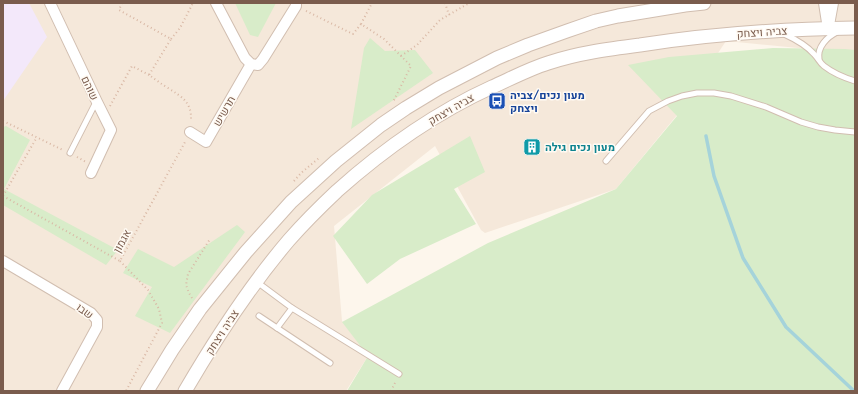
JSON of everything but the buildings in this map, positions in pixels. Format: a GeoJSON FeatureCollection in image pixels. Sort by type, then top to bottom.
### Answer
{"type":"FeatureCollection","features":[{"type":"Feature","properties":{"kind":"street","name":"שוהם"},"geometry":{"type":"LineString","coordinates":[[50,3],[111,130],[92,170]]}},
{"type":"Feature","properties":{"kind":"street"},"geometry":{"type":"LineString","coordinates":[[216,3],[245,58],[251,64]]}},
{"type":"Feature","properties":{"kind":"street"},"geometry":{"type":"LineString","coordinates":[[147,391],[172,350],[200,310],[246,252],[291,202],[336,161],[406,108],[439,88],[497,58],[560,33],[596,21],[618,16],[704,3]]}},
{"type":"Feature","properties":{"kind":"street"},"geometry":{"type":"LineString","coordinates":[[824,3],[828,29]]}},
{"type":"Feature","properties":{"kind":"street"},"geometry":{"type":"LineString","coordinates":[[828,29],[833,3]]}},
{"type":"Feature","properties":{"kind":"street","name":"תרשיש"},"geometry":{"type":"LineString","coordinates":[[190,132],[206,142],[251,64],[258,64],[263,59],[296,4]]}},
{"type":"Feature","properties":{"kind":"street","name":"צביה ויצחק"},"geometry":{"type":"LineString","coordinates":[[185,391],[235,311],[256,282],[290,239],[320,208],[354,176],[393,144],[432,119],[473,96],[547,63],[596,52],[662,41],[735,34],[851,28]]}},
{"type":"Feature","properties":{"kind":"street","name":"שבו"},"geometry":{"type":"LineString","coordinates":[[3,262],[91,313],[97,320],[97,327],[62,391]]}},
{"type":"Feature","properties":{"kind":"lane"},"geometry":{"type":"LineString","coordinates":[[822,63],[819,53],[823,43],[833,34],[851,28]]}},
{"type":"Feature","properties":{"kind":"lane"},"geometry":{"type":"LineString","coordinates":[[779,31],[806,47],[832,71],[855,81]]}},
{"type":"Feature","properties":{"kind":"lane"},"geometry":{"type":"LineString","coordinates":[[606,162],[649,111],[668,101],[697,93],[714,93],[732,96],[766,106],[801,122],[818,127],[855,132]]}},
{"type":"Feature","properties":{"kind":"lane"},"geometry":{"type":"LineString","coordinates":[[70,153],[97,102]]}},
{"type":"Feature","properties":{"kind":"lane"},"geometry":{"type":"LineString","coordinates":[[256,282],[292,308],[399,374]]}},
{"type":"Feature","properties":{"kind":"lane"},"geometry":{"type":"LineString","coordinates":[[277,328],[292,308]]}},
{"type":"Feature","properties":{"kind":"lane"},"geometry":{"type":"LineString","coordinates":[[259,316],[330,363]]}},
{"type":"Feature","properties":{"kind":"path"},"geometry":{"type":"LineString","coordinates":[[122,3],[118,10],[171,39]]}},
{"type":"Feature","properties":{"kind":"path"},"geometry":{"type":"LineString","coordinates":[[149,75],[171,39],[180,28],[193,3]]}},
{"type":"Feature","properties":{"kind":"path"},"geometry":{"type":"LineString","coordinates":[[296,4],[353,34],[361,24],[372,3]]}},
{"type":"Feature","properties":{"kind":"path"},"geometry":{"type":"LineString","coordinates":[[444,3],[449,15]]}},
{"type":"Feature","properties":{"kind":"path"},"geometry":{"type":"LineString","coordinates":[[401,56],[417,45],[440,20],[470,3]]}},
{"type":"Feature","properties":{"kind":"path"},"geometry":{"type":"LineString","coordinates":[[361,24],[384,39],[411,66],[392,104]]}},
{"type":"Feature","properties":{"kind":"path"},"geometry":{"type":"LineString","coordinates":[[104,117],[132,66],[149,75],[183,98],[192,115],[190,132]]}},
{"type":"Feature","properties":{"kind":"path"},"geometry":{"type":"LineString","coordinates":[[3,121],[70,153],[92,170]]}},
{"type":"Feature","properties":{"kind":"path","name":"אגמון"},"geometry":{"type":"LineString","coordinates":[[3,196],[120,261],[190,132]]}},
{"type":"Feature","properties":{"kind":"path"},"geometry":{"type":"LineString","coordinates":[[3,196],[37,137]]}},
{"type":"Feature","properties":{"kind":"path"},"geometry":{"type":"LineString","coordinates":[[195,302],[186,285],[188,274],[210,239]]}},
{"type":"Feature","properties":{"kind":"path"},"geometry":{"type":"LineString","coordinates":[[120,261],[148,290],[159,310],[162,323],[126,391]]}},
{"type":"Feature","properties":{"kind":"shaded area"},"geometry":{"type":"Polygon","coordinates":[[[3,3],[855,3],[855,57],[819,50],[726,41],[677,115],[616,189],[485,233],[481,230],[435,146],[334,226],[342,321],[368,356],[346,391],[3,391],[3,3]]]}},
{"type":"Feature","properties":{"kind":"shaded area"},"geometry":{"type":"Polygon","coordinates":[[[29,3],[47,37],[3,101],[3,4],[29,3]]]}},
{"type":"Feature","properties":{"kind":"green space"},"geometry":{"type":"Polygon","coordinates":[[[235,3],[276,3],[258,37],[250,35],[235,3]]]}},
{"type":"Feature","properties":{"kind":"green space"},"geometry":{"type":"Polygon","coordinates":[[[370,38],[385,51],[415,50],[433,73],[351,129],[364,48],[370,38]]]}},
{"type":"Feature","properties":{"kind":"green space"},"geometry":{"type":"Polygon","coordinates":[[[773,48],[855,50],[855,391],[347,391],[368,356],[342,322],[488,243],[616,189],[677,116],[628,65],[669,57],[773,48]]]}},
{"type":"Feature","properties":{"kind":"green space"},"geometry":{"type":"Polygon","coordinates":[[[6,126],[30,140],[4,189],[118,250],[106,265],[3,205],[3,127],[6,126]]]}},
{"type":"Feature","properties":{"kind":"green space"},"geometry":{"type":"Polygon","coordinates":[[[470,136],[485,172],[454,189],[476,224],[400,259],[367,284],[333,236],[372,195],[470,136]]]}},
{"type":"Feature","properties":{"kind":"green space"},"geometry":{"type":"Polygon","coordinates":[[[237,225],[245,232],[170,333],[135,316],[152,287],[123,273],[138,249],[174,267],[237,225]]]}},
{"type":"Feature","properties":{"kind":"waterway"},"geometry":{"type":"LineString","coordinates":[[706,136],[714,176],[743,258],[786,327],[854,391]]}},
{"type":"Feature","properties":{"kind":"place","name":"מעון נכים/צביה ויצחק"},"geometry":{"type":"Point","coordinates":[497,101]}},
{"type":"Feature","properties":{"kind":"place","name":"מעון נכים גילה"},"geometry":{"type":"Point","coordinates":[532,147]}}]}
